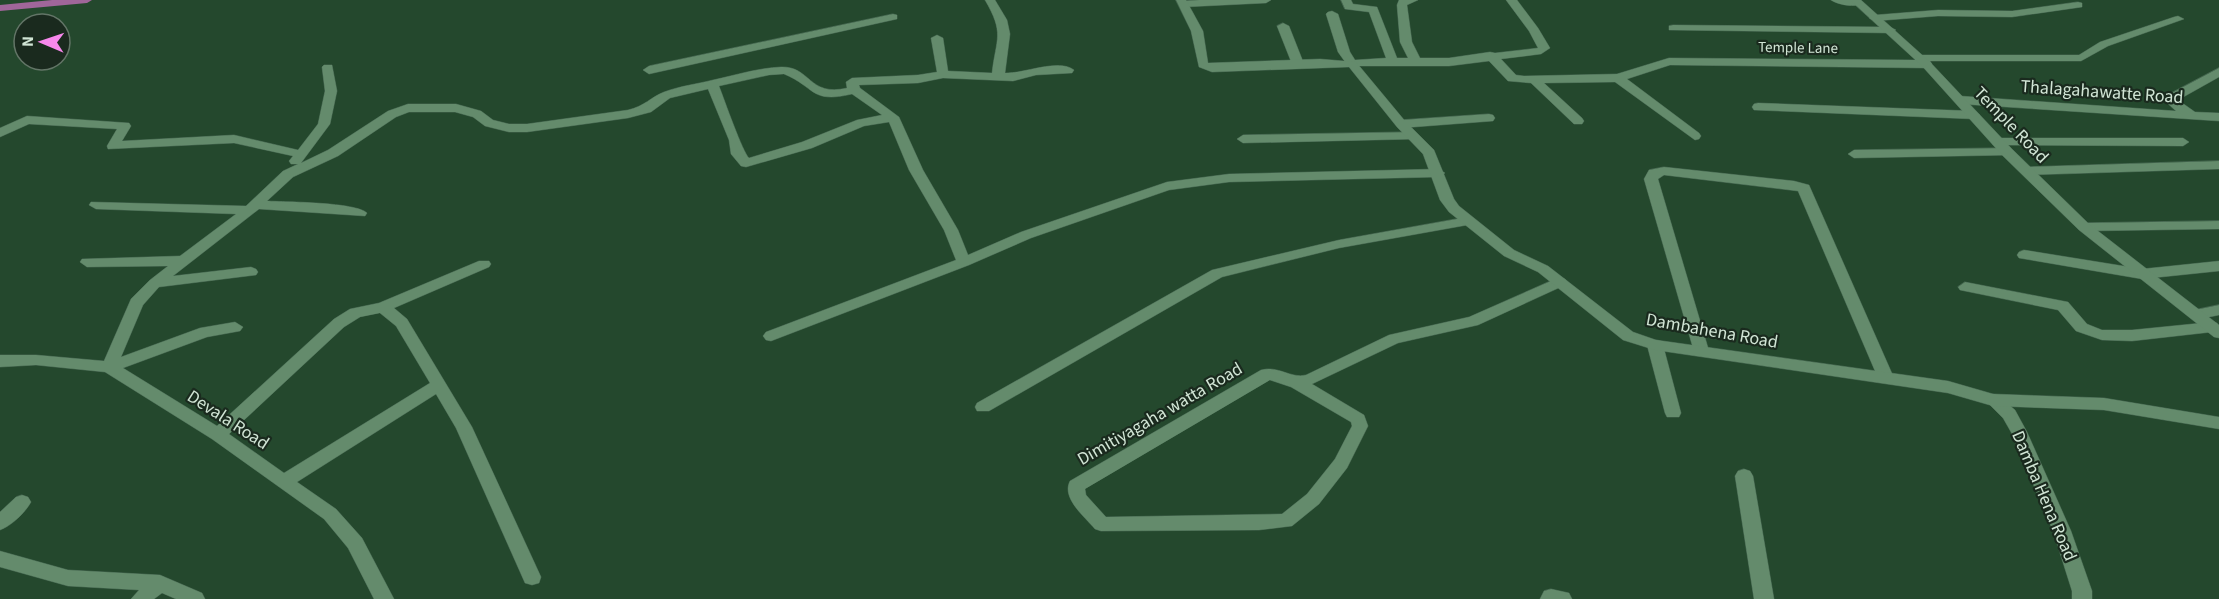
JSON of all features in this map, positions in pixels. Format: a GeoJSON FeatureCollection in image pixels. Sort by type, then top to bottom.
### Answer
{"type":"FeatureCollection","features":[{"type":"Feature","properties":{"kind":"street"},"geometry":{"type":"LineString","coordinates":[[990,0],[1002,18],[1006,30],[998,72],[1002,77]]}},
{"type":"Feature","properties":{"kind":"street"},"geometry":{"type":"LineString","coordinates":[[1266,0],[1182,2],[1197,31],[1203,65],[1212,68],[1393,61],[1449,62],[1541,51],[1544,48],[1534,30],[1511,0]]}},
{"type":"Feature","properties":{"kind":"street"},"geometry":{"type":"LineString","coordinates":[[1346,0],[1348,7],[1373,9],[1393,61]]}},
{"type":"Feature","properties":{"kind":"street"},"geometry":{"type":"LineString","coordinates":[[1413,0],[1403,2],[1402,5],[1406,42],[1416,61]]}},
{"type":"Feature","properties":{"kind":"street"},"geometry":{"type":"LineString","coordinates":[[1836,0],[1857,1]]}},
{"type":"Feature","properties":{"kind":"street","name":"Temple Road"},"geometry":{"type":"LineString","coordinates":[[1857,1],[1923,61],[2007,152],[2084,227],[2215,330]]}},
{"type":"Feature","properties":{"kind":"street"},"geometry":{"type":"LineString","coordinates":[[1875,18],[1938,13],[2012,14],[2078,5]]}},
{"type":"Feature","properties":{"kind":"street","name":"Dambahena Road"},"geometry":{"type":"LineString","coordinates":[[1332,14],[1344,52],[1352,64],[1401,124],[1430,153],[1447,200],[1468,221],[1509,253],[1543,269],[1628,336],[1655,345],[1948,387],[1993,400],[2104,404],[2168,412],[2219,423]]}},
{"type":"Feature","properties":{"kind":"street"},"geometry":{"type":"LineString","coordinates":[[649,70],[893,17]]}},
{"type":"Feature","properties":{"kind":"street","name":"Thalagahawatte Road"},"geometry":{"type":"LineString","coordinates":[[1923,61],[2081,58],[2104,44],[2178,19]]}},
{"type":"Feature","properties":{"kind":"street"},"geometry":{"type":"LineString","coordinates":[[1283,26],[1298,64]]}},
{"type":"Feature","properties":{"kind":"street"},"geometry":{"type":"LineString","coordinates":[[1673,28],[1890,30]]}},
{"type":"Feature","properties":{"kind":"street"},"geometry":{"type":"LineString","coordinates":[[937,38],[943,74]]}},
{"type":"Feature","properties":{"kind":"street"},"geometry":{"type":"LineString","coordinates":[[1490,56],[1512,78],[1534,80],[1578,122]]}},
{"type":"Feature","properties":{"kind":"street","name":"Temple Lane"},"geometry":{"type":"LineString","coordinates":[[1534,80],[1618,78],[1669,61],[1923,61]]}},
{"type":"Feature","properties":{"kind":"street"},"geometry":{"type":"LineString","coordinates":[[109,367],[136,303],[155,283],[254,207],[288,174],[299,154],[324,124],[332,91],[328,67]]}},
{"type":"Feature","properties":{"kind":"street"},"geometry":{"type":"LineString","coordinates":[[288,174],[333,153],[401,110],[456,108],[477,114],[489,123],[508,128],[527,128],[628,114],[647,109],[666,95],[769,71],[785,70],[797,75],[820,93],[832,95],[854,90]]}},
{"type":"Feature","properties":{"kind":"street"},"geometry":{"type":"LineString","coordinates":[[964,262],[951,230],[916,170],[893,117],[854,90],[852,82],[943,74],[1013,77],[1036,71],[1068,70]]}},
{"type":"Feature","properties":{"kind":"street","name":"Thalagahawatte Road"},"geometry":{"type":"LineString","coordinates":[[2193,116],[2170,99],[2219,72]]}},
{"type":"Feature","properties":{"kind":"street"},"geometry":{"type":"LineString","coordinates":[[1618,78],[1695,136]]}},
{"type":"Feature","properties":{"kind":"street"},"geometry":{"type":"LineString","coordinates":[[712,85],[735,140],[736,154],[746,163],[807,145],[861,123],[893,117]]}},
{"type":"Feature","properties":{"kind":"street","name":"Thalagahawatte Road"},"geometry":{"type":"LineString","coordinates":[[1960,100],[2193,116]]}},
{"type":"Feature","properties":{"kind":"street"},"geometry":{"type":"LineString","coordinates":[[1758,107],[1974,115]]}},
{"type":"Feature","properties":{"kind":"street"},"geometry":{"type":"LineString","coordinates":[[2193,116],[2219,117]]}},
{"type":"Feature","properties":{"kind":"street"},"geometry":{"type":"LineString","coordinates":[[1401,124],[1489,118]]}},
{"type":"Feature","properties":{"kind":"street"},"geometry":{"type":"LineString","coordinates":[[0,133],[27,120],[125,126],[113,146],[142,142],[234,139],[299,154]]}},
{"type":"Feature","properties":{"kind":"street"},"geometry":{"type":"LineString","coordinates":[[1243,139],[1413,136]]}},
{"type":"Feature","properties":{"kind":"street"},"geometry":{"type":"LineString","coordinates":[[1998,142],[2183,142]]}},
{"type":"Feature","properties":{"kind":"street"},"geometry":{"type":"LineString","coordinates":[[1854,154],[2007,152]]}},
{"type":"Feature","properties":{"kind":"street"},"geometry":{"type":"LineString","coordinates":[[2028,171],[2219,165]]}},
{"type":"Feature","properties":{"kind":"street"},"geometry":{"type":"LineString","coordinates":[[1701,351],[1651,179],[1654,173],[1664,171],[1794,184],[1804,188],[1886,378]]}},
{"type":"Feature","properties":{"kind":"street"},"geometry":{"type":"LineString","coordinates":[[771,336],[964,262],[1026,235],[1167,186],[1229,178],[1438,173]]}},
{"type":"Feature","properties":{"kind":"street"},"geometry":{"type":"LineString","coordinates":[[96,205],[324,208],[360,213]]}},
{"type":"Feature","properties":{"kind":"street"},"geometry":{"type":"LineString","coordinates":[[983,406],[1217,273],[1339,244],[1468,221]]}},
{"type":"Feature","properties":{"kind":"street"},"geometry":{"type":"LineString","coordinates":[[2084,227],[2219,225]]}},
{"type":"Feature","properties":{"kind":"street","name":"Temple Road"},"geometry":{"type":"LineString","coordinates":[[2024,255],[2142,274]]}},
{"type":"Feature","properties":{"kind":"street"},"geometry":{"type":"LineString","coordinates":[[87,262],[185,261]]}},
{"type":"Feature","properties":{"kind":"street"},"geometry":{"type":"LineString","coordinates":[[218,435],[339,323],[355,313],[383,307],[484,264]]}},
{"type":"Feature","properties":{"kind":"street"},"geometry":{"type":"LineString","coordinates":[[2142,274],[2219,266]]}},
{"type":"Feature","properties":{"kind":"street"},"geometry":{"type":"LineString","coordinates":[[155,283],[251,272]]}},
{"type":"Feature","properties":{"kind":"street"},"geometry":{"type":"LineString","coordinates":[[1297,383],[1311,379],[1394,339],[1473,321],[1560,282]]}},
{"type":"Feature","properties":{"kind":"street"},"geometry":{"type":"LineString","coordinates":[[1965,287],[2063,306],[2072,319],[2089,331],[2113,336],[2215,330]]}},
{"type":"Feature","properties":{"kind":"street"},"geometry":{"type":"LineString","coordinates":[[383,307],[402,323],[464,427],[532,577]]}},
{"type":"Feature","properties":{"kind":"street"},"geometry":{"type":"LineString","coordinates":[[2195,315],[2219,310]]}},
{"type":"Feature","properties":{"kind":"street"},"geometry":{"type":"LineString","coordinates":[[109,367],[205,332],[235,327]]}},
{"type":"Feature","properties":{"kind":"street"},"geometry":{"type":"LineString","coordinates":[[1655,345],[1673,413]]}},
{"type":"Feature","properties":{"kind":"street","name":"Devala Road"},"geometry":{"type":"LineString","coordinates":[[0,361],[36,360],[109,367],[218,435],[330,514],[355,543],[384,599]]}},
{"type":"Feature","properties":{"kind":"street","name":"Dimitiyagaha watta Road"},"geometry":{"type":"LineString","coordinates":[[1267,374],[1277,374],[1297,383],[1358,419],[1360,426],[1341,463],[1313,499],[1286,521],[1101,524],[1078,497],[1076,486],[1267,374]]}},
{"type":"Feature","properties":{"kind":"street"},"geometry":{"type":"LineString","coordinates":[[285,481],[439,385]]}},
{"type":"Feature","properties":{"kind":"street","name":"Damba Hena Road"},"geometry":{"type":"LineString","coordinates":[[1993,400],[2009,414],[2019,432],[2062,531],[2082,591],[2082,599]]}},
{"type":"Feature","properties":{"kind":"street"},"geometry":{"type":"LineString","coordinates":[[1744,476],[1764,599]]}},
{"type":"Feature","properties":{"kind":"street"},"geometry":{"type":"LineString","coordinates":[[0,523],[22,502]]}},
{"type":"Feature","properties":{"kind":"street"},"geometry":{"type":"LineString","coordinates":[[0,559],[68,578],[160,583],[195,599]]}},
{"type":"Feature","properties":{"kind":"street"},"geometry":{"type":"LineString","coordinates":[[141,599],[160,583]]}},
{"type":"Feature","properties":{"kind":"street"},"geometry":{"type":"LineString","coordinates":[[1550,599],[1562,599]]}},
{"type":"Feature","properties":{"kind":"waterway"},"geometry":{"type":"LineString","coordinates":[[0,8],[87,0]]}}]}
